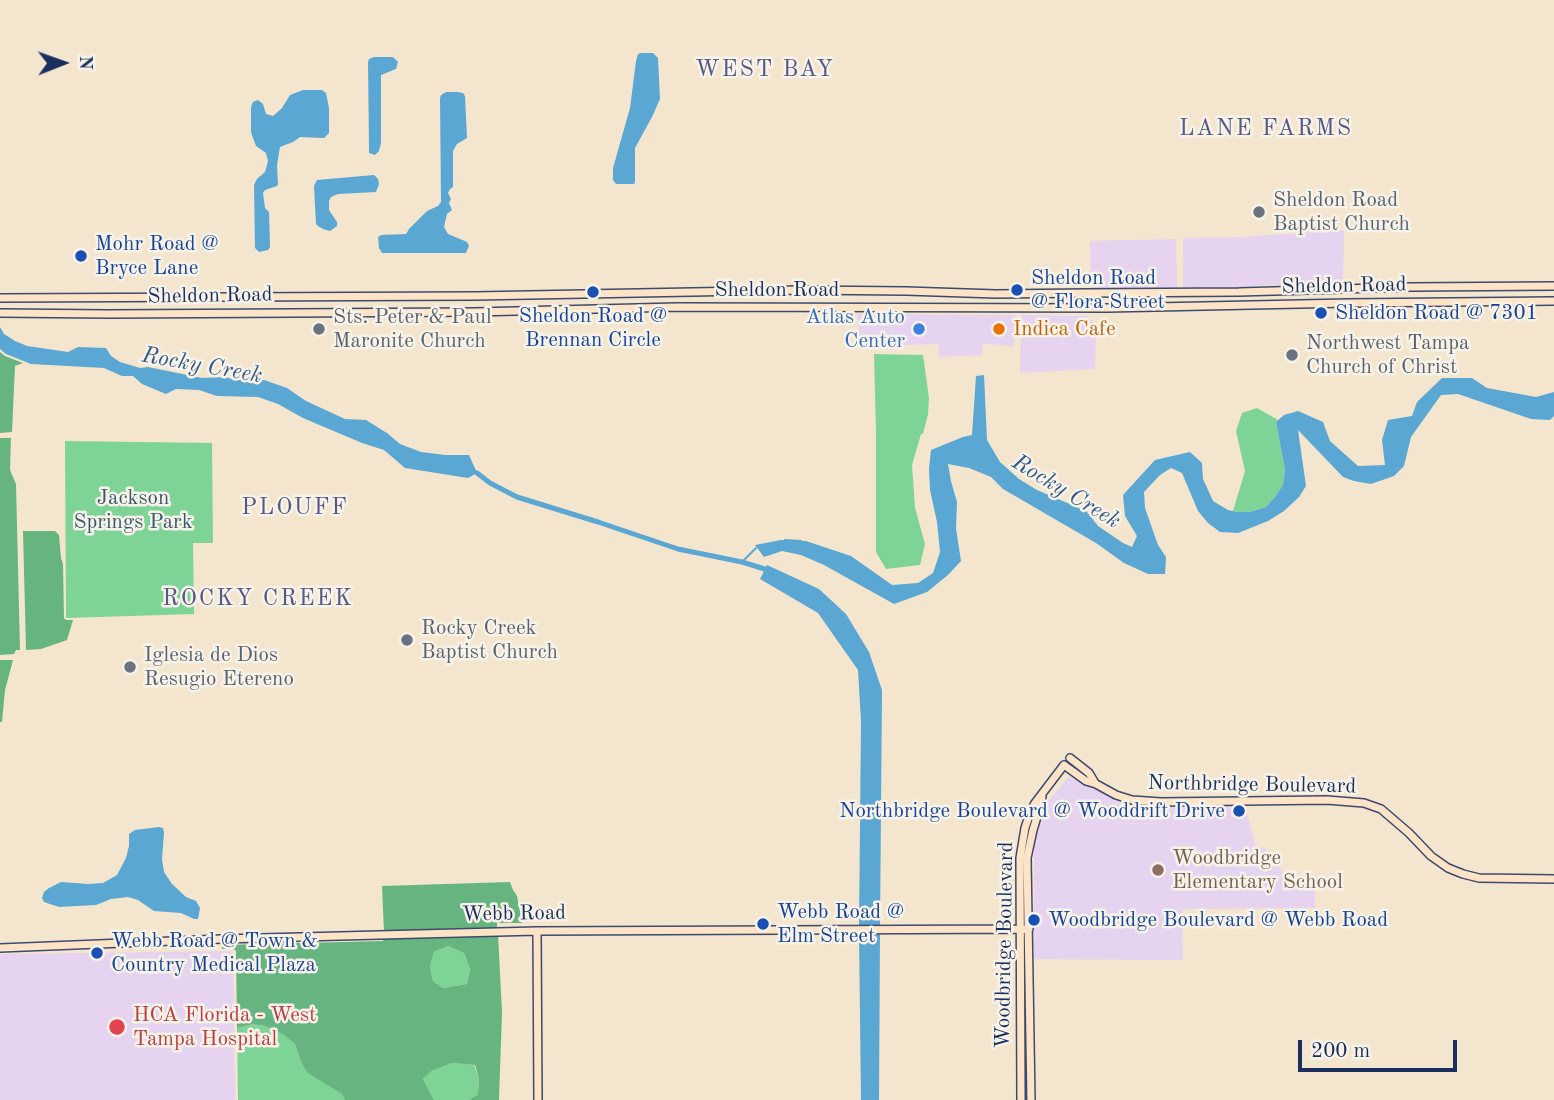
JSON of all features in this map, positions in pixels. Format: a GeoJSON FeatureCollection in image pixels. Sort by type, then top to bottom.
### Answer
{"type":"FeatureCollection","features":[{"type":"Feature","properties":{"kind":"main road","name":"Sheldon Road"},"geometry":{"type":"LineString","coordinates":[[0,298],[499,296],[802,290],[996,294],[1554,286]]}},
{"type":"Feature","properties":{"kind":"main road"},"geometry":{"type":"LineString","coordinates":[[1255,290],[1255,305]]}},
{"type":"Feature","properties":{"kind":"main road","name":"Sheldon Road"},"geometry":{"type":"LineString","coordinates":[[3,313],[464,312],[677,307],[1108,308],[1554,301]]}},
{"type":"Feature","properties":{"kind":"main road","name":"Northbridge Boulevard"},"geometry":{"type":"LineString","coordinates":[[1067,761],[1086,781],[1116,796],[1145,801],[1326,800],[1364,803],[1381,809],[1431,856],[1448,868],[1479,878],[1554,879]]}},
{"type":"Feature","properties":{"kind":"main road","name":"Woodbridge Boulevard"},"geometry":{"type":"LineString","coordinates":[[1031,1100],[1020,858],[1030,813],[1067,761]]}},
{"type":"Feature","properties":{"kind":"main road","name":"Woodbridge Boulevard"},"geometry":{"type":"LineString","coordinates":[[1021,1100],[1025,929]]}},
{"type":"Feature","properties":{"kind":"main road","name":"Webb Road"},"geometry":{"type":"LineString","coordinates":[[0,948],[537,930],[1025,929]]}},
{"type":"Feature","properties":{"kind":"main road"},"geometry":{"type":"LineString","coordinates":[[537,930],[538,1100]]}},
{"type":"Feature","properties":{"kind":"shaded area"},"geometry":{"type":"Polygon","coordinates":[[[1344,230],[1343,285],[1183,289],[1183,238],[1344,230]]]}},
{"type":"Feature","properties":{"kind":"shaded area"},"geometry":{"type":"Polygon","coordinates":[[[1176,239],[1177,289],[1091,290],[1090,241],[1176,239]]]}},
{"type":"Feature","properties":{"kind":"shaded area"},"geometry":{"type":"Polygon","coordinates":[[[857,314],[1015,315],[1014,347],[983,343],[982,355],[939,357],[939,344],[860,346],[857,314]]]}},
{"type":"Feature","properties":{"kind":"shaded area"},"geometry":{"type":"Polygon","coordinates":[[[1021,315],[1087,316],[1094,322],[1096,331],[1095,369],[1020,373],[1021,315]]]}},
{"type":"Feature","properties":{"kind":"shaded area","name":"Woodbridge Elementary School"},"geometry":{"type":"Polygon","coordinates":[[[1069,777],[1135,808],[1245,805],[1255,844],[1284,859],[1280,865],[1283,875],[1315,888],[1315,908],[1182,909],[1183,960],[1034,959],[1034,842],[1048,801],[1069,777]]]}},
{"type":"Feature","properties":{"kind":"shaded area","name":"HCA Florida - West Tampa Hospital"},"geometry":{"type":"Polygon","coordinates":[[[233,951],[235,1100],[0,1100],[0,954],[233,951]]]}},
{"type":"Feature","properties":{"kind":"green space"},"geometry":{"type":"Polygon","coordinates":[[[0,352],[23,363],[15,366],[12,432],[0,433],[0,352]]]}},
{"type":"Feature","properties":{"kind":"green space"},"geometry":{"type":"Polygon","coordinates":[[[874,354],[923,355],[929,398],[928,414],[912,465],[915,508],[925,544],[920,565],[886,569],[876,552],[874,354]]]}},
{"type":"Feature","properties":{"kind":"green space"},"geometry":{"type":"Polygon","coordinates":[[[1257,408],[1278,420],[1276,422],[1285,470],[1283,485],[1266,507],[1250,512],[1237,512],[1233,511],[1245,471],[1236,431],[1242,413],[1257,408]]]}},
{"type":"Feature","properties":{"kind":"green space"},"geometry":{"type":"Polygon","coordinates":[[[0,438],[11,438],[10,470],[16,484],[20,650],[16,650],[14,654],[0,655],[0,438]]]}},
{"type":"Feature","properties":{"kind":"green space","name":"Jackson Springs Park"},"geometry":{"type":"Polygon","coordinates":[[[65,441],[212,443],[213,543],[193,543],[194,614],[66,618],[65,441]]]}},
{"type":"Feature","properties":{"kind":"green space"},"geometry":{"type":"Polygon","coordinates":[[[23,531],[55,531],[59,535],[63,564],[64,618],[73,620],[67,640],[41,649],[26,650],[23,531]]]}},
{"type":"Feature","properties":{"kind":"green space"},"geometry":{"type":"Polygon","coordinates":[[[0,660],[13,660],[5,690],[2,722],[0,722],[0,660]]]}},
{"type":"Feature","properties":{"kind":"green space"},"geometry":{"type":"Polygon","coordinates":[[[510,882],[517,896],[522,923],[497,923],[497,929],[384,932],[382,886],[510,882]]]}},
{"type":"Feature","properties":{"kind":"green space"},"geometry":{"type":"Polygon","coordinates":[[[498,934],[502,1012],[499,1100],[469,1100],[478,1094],[479,1079],[475,1065],[452,1063],[431,1071],[423,1079],[434,1100],[345,1100],[342,1094],[308,1073],[295,1044],[284,1035],[265,1026],[253,1024],[237,1028],[236,951],[222,949],[222,945],[383,941],[384,937],[498,934]],[[448,946],[434,952],[430,966],[433,981],[443,988],[467,984],[470,969],[464,953],[448,946]]]}},
{"type":"Feature","properties":{"kind":"green space"},"geometry":{"type":"Polygon","coordinates":[[[448,946],[464,953],[470,969],[467,984],[443,988],[433,981],[430,966],[434,952],[448,946]]]}},
{"type":"Feature","properties":{"kind":"green space"},"geometry":{"type":"Polygon","coordinates":[[[253,1024],[265,1026],[284,1035],[295,1044],[301,1062],[342,1094],[345,1100],[238,1100],[237,1028],[253,1024]]]}},
{"type":"Feature","properties":{"kind":"green space"},"geometry":{"type":"Polygon","coordinates":[[[452,1063],[474,1065],[479,1079],[478,1094],[469,1100],[434,1100],[423,1079],[430,1071],[452,1063]]]}},
{"type":"Feature","properties":{"kind":"water"},"geometry":{"type":"Polygon","coordinates":[[[641,53],[653,53],[658,58],[660,99],[635,148],[634,184],[616,184],[613,180],[613,168],[630,108],[636,61],[641,53]]]}},
{"type":"Feature","properties":{"kind":"water"},"geometry":{"type":"Polygon","coordinates":[[[374,57],[393,57],[398,62],[396,69],[381,75],[381,143],[375,155],[369,153],[368,62],[374,57]]]}},
{"type":"Feature","properties":{"kind":"water"},"geometry":{"type":"Polygon","coordinates":[[[303,90],[322,90],[326,93],[329,133],[324,138],[300,137],[280,147],[278,184],[263,193],[265,208],[269,212],[270,247],[259,252],[255,248],[254,185],[265,172],[268,161],[266,153],[256,146],[251,132],[251,107],[253,102],[258,100],[263,104],[266,114],[273,116],[290,95],[303,90]]]}},
{"type":"Feature","properties":{"kind":"water"},"geometry":{"type":"Polygon","coordinates":[[[446,92],[463,93],[465,96],[467,138],[457,144],[453,151],[453,187],[448,193],[452,210],[447,214],[444,227],[448,234],[467,242],[469,246],[466,253],[382,253],[378,237],[406,234],[427,211],[441,202],[440,98],[446,92]]]}},
{"type":"Feature","properties":{"kind":"water"},"geometry":{"type":"Polygon","coordinates":[[[374,175],[379,184],[376,192],[338,194],[331,197],[329,210],[337,226],[330,231],[316,224],[314,186],[317,180],[374,175]]]}},
{"type":"Feature","properties":{"kind":"water"},"geometry":{"type":"Polygon","coordinates":[[[0,327],[4,334],[27,346],[68,352],[78,347],[106,348],[111,356],[120,362],[140,368],[148,367],[202,378],[264,380],[287,388],[306,401],[345,419],[366,420],[400,444],[421,452],[469,455],[477,473],[468,478],[405,468],[384,450],[258,397],[217,396],[199,390],[176,389],[166,394],[142,384],[133,376],[122,376],[104,368],[31,364],[0,349],[0,327]]]}},
{"type":"Feature","properties":{"kind":"water"},"geometry":{"type":"Polygon","coordinates":[[[984,375],[987,440],[1000,462],[1037,490],[1086,511],[1098,526],[1132,547],[1137,536],[1125,516],[1123,495],[1155,460],[1190,452],[1202,463],[1203,479],[1213,501],[1237,512],[1250,512],[1266,507],[1283,485],[1285,470],[1276,422],[1284,415],[1298,411],[1323,422],[1330,441],[1358,466],[1385,465],[1382,440],[1388,420],[1412,416],[1417,402],[1442,378],[1472,378],[1487,388],[1536,397],[1554,392],[1554,416],[1550,420],[1531,419],[1458,394],[1441,395],[1411,437],[1404,466],[1394,476],[1371,484],[1343,477],[1298,430],[1306,486],[1284,511],[1268,521],[1238,533],[1220,532],[1208,523],[1198,511],[1182,473],[1171,468],[1144,492],[1145,508],[1158,545],[1166,557],[1165,574],[1148,574],[1124,563],[1096,543],[1003,489],[991,477],[969,468],[948,464],[957,502],[956,529],[961,561],[927,592],[894,604],[801,555],[782,551],[764,557],[755,545],[781,540],[806,541],[851,556],[892,585],[918,583],[933,573],[940,552],[930,490],[931,450],[972,435],[976,376],[984,375]]]}},
{"type":"Feature","properties":{"kind":"water"},"geometry":{"type":"Polygon","coordinates":[[[767,565],[819,589],[846,614],[869,652],[882,690],[880,927],[859,927],[861,721],[858,670],[818,613],[760,579],[767,565]]]}},
{"type":"Feature","properties":{"kind":"water"},"geometry":{"type":"Polygon","coordinates":[[[163,828],[164,833],[164,872],[186,897],[196,901],[200,908],[198,919],[181,913],[154,911],[128,897],[111,899],[96,905],[59,907],[44,902],[44,892],[61,882],[103,883],[117,875],[126,858],[129,834],[135,830],[163,828]]]}},
{"type":"Feature","properties":{"kind":"water"},"geometry":{"type":"Polygon","coordinates":[[[859,932],[880,932],[879,1100],[861,1100],[859,932]]]}},
{"type":"Feature","properties":{"kind":"waterway"},"geometry":{"type":"LineString","coordinates":[[477,473],[517,497],[678,549],[771,571]]}},
{"type":"Feature","properties":{"kind":"waterway","name":"Rocky Creek"},"geometry":{"type":"LineString","coordinates":[[785,540],[801,541]]}},
{"type":"Feature","properties":{"kind":"waterway","name":"Rocky Creek"},"geometry":{"type":"LineString","coordinates":[[742,562],[756,548]]}},
{"type":"Feature","properties":{"kind":"place","name":"Sheldon Road Baptist Church"},"geometry":{"type":"Point","coordinates":[1259,212]}},
{"type":"Feature","properties":{"kind":"place","name":"Mohr Road @ Bryce Lane"},"geometry":{"type":"Point","coordinates":[81,256]}},
{"type":"Feature","properties":{"kind":"place","name":"Sheldon Road @ Flora Street"},"geometry":{"type":"Point","coordinates":[1017,290]}},
{"type":"Feature","properties":{"kind":"place","name":"Sheldon Road @ Brennan Circle"},"geometry":{"type":"Point","coordinates":[593,292]}},
{"type":"Feature","properties":{"kind":"place","name":"Sheldon Road @ 7301"},"geometry":{"type":"Point","coordinates":[1321,313]}},
{"type":"Feature","properties":{"kind":"place","name":"Sts. Peter & Paul Maronite Church"},"geometry":{"type":"Point","coordinates":[319,329]}},
{"type":"Feature","properties":{"kind":"place","name":"Atlas Auto Center"},"geometry":{"type":"Point","coordinates":[919,329]}},
{"type":"Feature","properties":{"kind":"place","name":"Indica Cafe"},"geometry":{"type":"Point","coordinates":[999,329]}},
{"type":"Feature","properties":{"kind":"place","name":"Northwest Tampa Church of Christ"},"geometry":{"type":"Point","coordinates":[1292,355]}},
{"type":"Feature","properties":{"kind":"place","name":"Rocky Creek Baptist Church"},"geometry":{"type":"Point","coordinates":[407,640]}},
{"type":"Feature","properties":{"kind":"place","name":"Iglesia de Dios Resugio Etereno"},"geometry":{"type":"Point","coordinates":[130,667]}},
{"type":"Feature","properties":{"kind":"place","name":"Northbridge Boulevard @ Wooddrift Drive"},"geometry":{"type":"Point","coordinates":[1239,811]}},
{"type":"Feature","properties":{"kind":"place","name":"Woodbridge Elementary School"},"geometry":{"type":"Point","coordinates":[1158,870]}},
{"type":"Feature","properties":{"kind":"place","name":"Woodbridge Boulevard @ Webb Road"},"geometry":{"type":"Point","coordinates":[1034,920]}},
{"type":"Feature","properties":{"kind":"place","name":"Webb Road @ Elm Street"},"geometry":{"type":"Point","coordinates":[763,924]}},
{"type":"Feature","properties":{"kind":"place","name":"Webb Road @ Town & Country Medical Plaza"},"geometry":{"type":"Point","coordinates":[97,953]}},
{"type":"Feature","properties":{"kind":"place","name":"HCA Florida - West Tampa Hospital"},"geometry":{"type":"Point","coordinates":[117,1027]}},
{"type":"Feature","properties":{"kind":"district","name":"WEST BAY"},"geometry":{"type":"Point","coordinates":[765,70]}},
{"type":"Feature","properties":{"kind":"district","name":"LANE FARMS"},"geometry":{"type":"Point","coordinates":[1266,129]}},
{"type":"Feature","properties":{"kind":"district","name":"PLOUFF"},"geometry":{"type":"Point","coordinates":[295,508]}},
{"type":"Feature","properties":{"kind":"district","name":"ROCKY CREEK"},"geometry":{"type":"Point","coordinates":[258,599]}}]}
